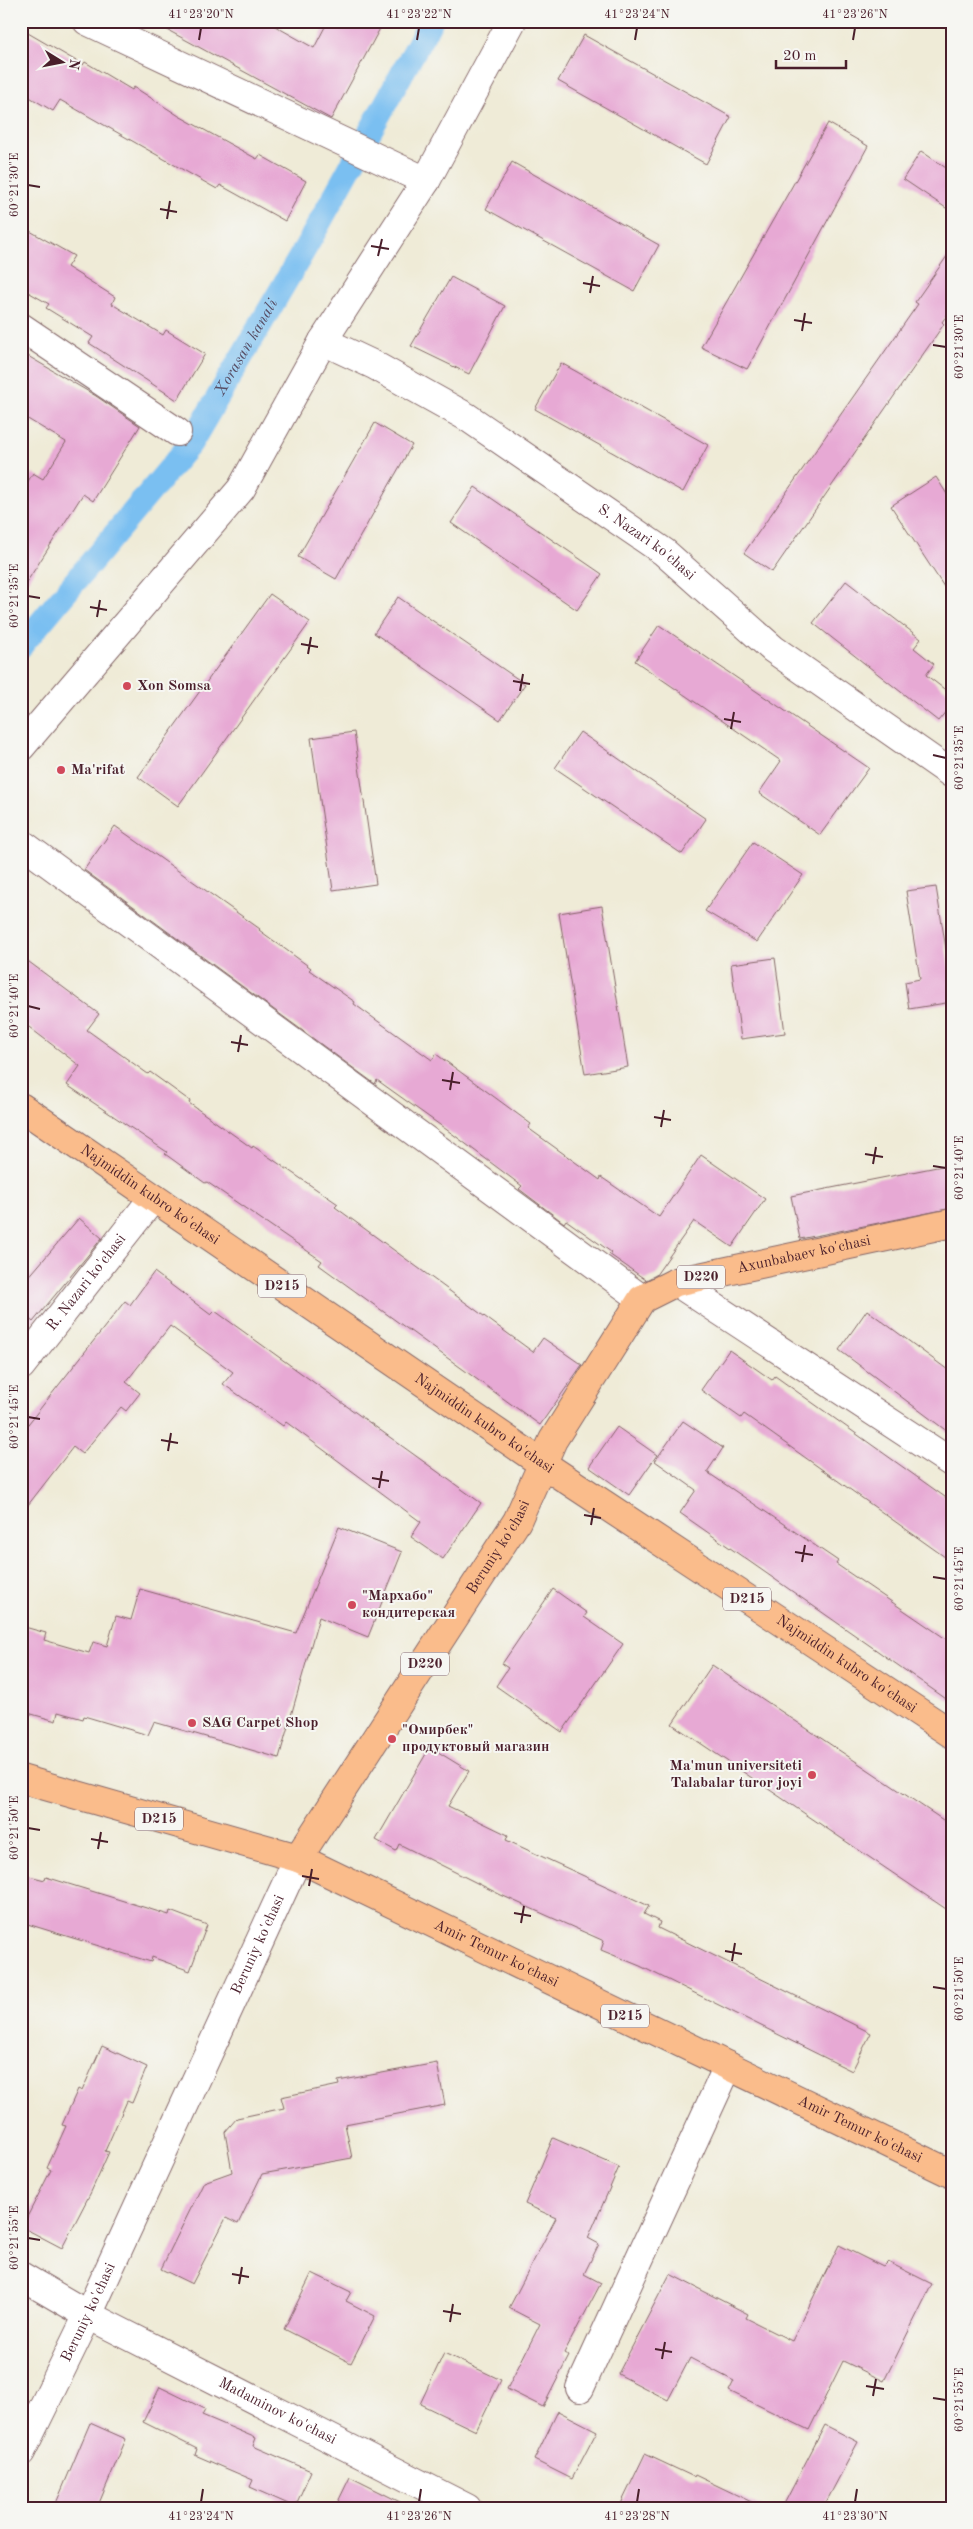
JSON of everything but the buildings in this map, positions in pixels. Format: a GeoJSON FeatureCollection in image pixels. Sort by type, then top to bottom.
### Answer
{"type":"FeatureCollection","features":[{"type":"Feature","properties":{"kind":"main road","name":"Najmiddin kubro ko'chasi"},"geometry":{"type":"LineString","coordinates":[[21,1107],[542,1464],[952,1734]]}},
{"type":"Feature","properties":{"kind":"main road","name":"Axunbabaev ko'chasi"},"geometry":{"type":"LineString","coordinates":[[642,1299],[676,1282],[952,1223]]}},
{"type":"Feature","properties":{"kind":"main road","name":"D220"},"geometry":{"type":"LineString","coordinates":[[542,1464],[553,1440],[642,1299]]}},
{"type":"Feature","properties":{"kind":"main road","name":"Beruniy ko'chasi"},"geometry":{"type":"LineString","coordinates":[[298,1858],[517,1521],[542,1464]]}},
{"type":"Feature","properties":{"kind":"main road","name":"Amir Temur ko'chasi"},"geometry":{"type":"LineString","coordinates":[[21,1779],[298,1858],[952,2174]]}},
{"type":"Feature","properties":{"kind":"street"},"geometry":{"type":"LineString","coordinates":[[87,21],[337,141],[426,181]]}},
{"type":"Feature","properties":{"kind":"street"},"geometry":{"type":"LineString","coordinates":[[21,747],[241,489],[323,341],[426,181],[512,21]]}},
{"type":"Feature","properties":{"kind":"street"},"geometry":{"type":"LineString","coordinates":[[21,327],[177,432]]}},
{"type":"Feature","properties":{"kind":"street","name":"S. Nazari ko'chasi"},"geometry":{"type":"LineString","coordinates":[[323,341],[374,365],[467,416],[656,546],[773,649],[952,774]]}},
{"type":"Feature","properties":{"kind":"street"},"geometry":{"type":"LineString","coordinates":[[21,843],[642,1299]]}},
{"type":"Feature","properties":{"kind":"street","name":"R. Nazari ko'chasi"},"geometry":{"type":"LineString","coordinates":[[21,1366],[153,1198]]}},
{"type":"Feature","properties":{"kind":"street"},"geometry":{"type":"LineString","coordinates":[[676,1282],[952,1463]]}},
{"type":"Feature","properties":{"kind":"street","name":"Beruniy ko'chasi"},"geometry":{"type":"LineString","coordinates":[[21,2452],[88,2315],[298,1858]]}},
{"type":"Feature","properties":{"kind":"street"},"geometry":{"type":"LineString","coordinates":[[580,2388],[728,2066]]}},
{"type":"Feature","properties":{"kind":"street","name":"Madaminov ko'chasi"},"geometry":{"type":"LineString","coordinates":[[21,2276],[88,2315],[467,2508]]}},
{"type":"Feature","properties":{"kind":"waterway","name":"Xorasan kanali"},"geometry":{"type":"LineString","coordinates":[[21,646],[191,443],[310,240],[431,21]]}},
{"type":"Feature","properties":{"kind":"place","name":"Xon Somsa"},"geometry":{"type":"Point","coordinates":[127,686]}},
{"type":"Feature","properties":{"kind":"place","name":"Ma'rifat"},"geometry":{"type":"Point","coordinates":[61,770]}},
{"type":"Feature","properties":{"kind":"place","name":"\"Мархабо\" кондитерская"},"geometry":{"type":"Point","coordinates":[352,1605]}},
{"type":"Feature","properties":{"kind":"place","name":"SAG Carpet Shop"},"geometry":{"type":"Point","coordinates":[192,1723]}},
{"type":"Feature","properties":{"kind":"place","name":"\"Омирбек\" продуктовый магазин"},"geometry":{"type":"Point","coordinates":[392,1739]}},
{"type":"Feature","properties":{"kind":"place","name":"Ma'mun universiteti Talabalar turor joyi"},"geometry":{"type":"Point","coordinates":[812,1775]}}]}
